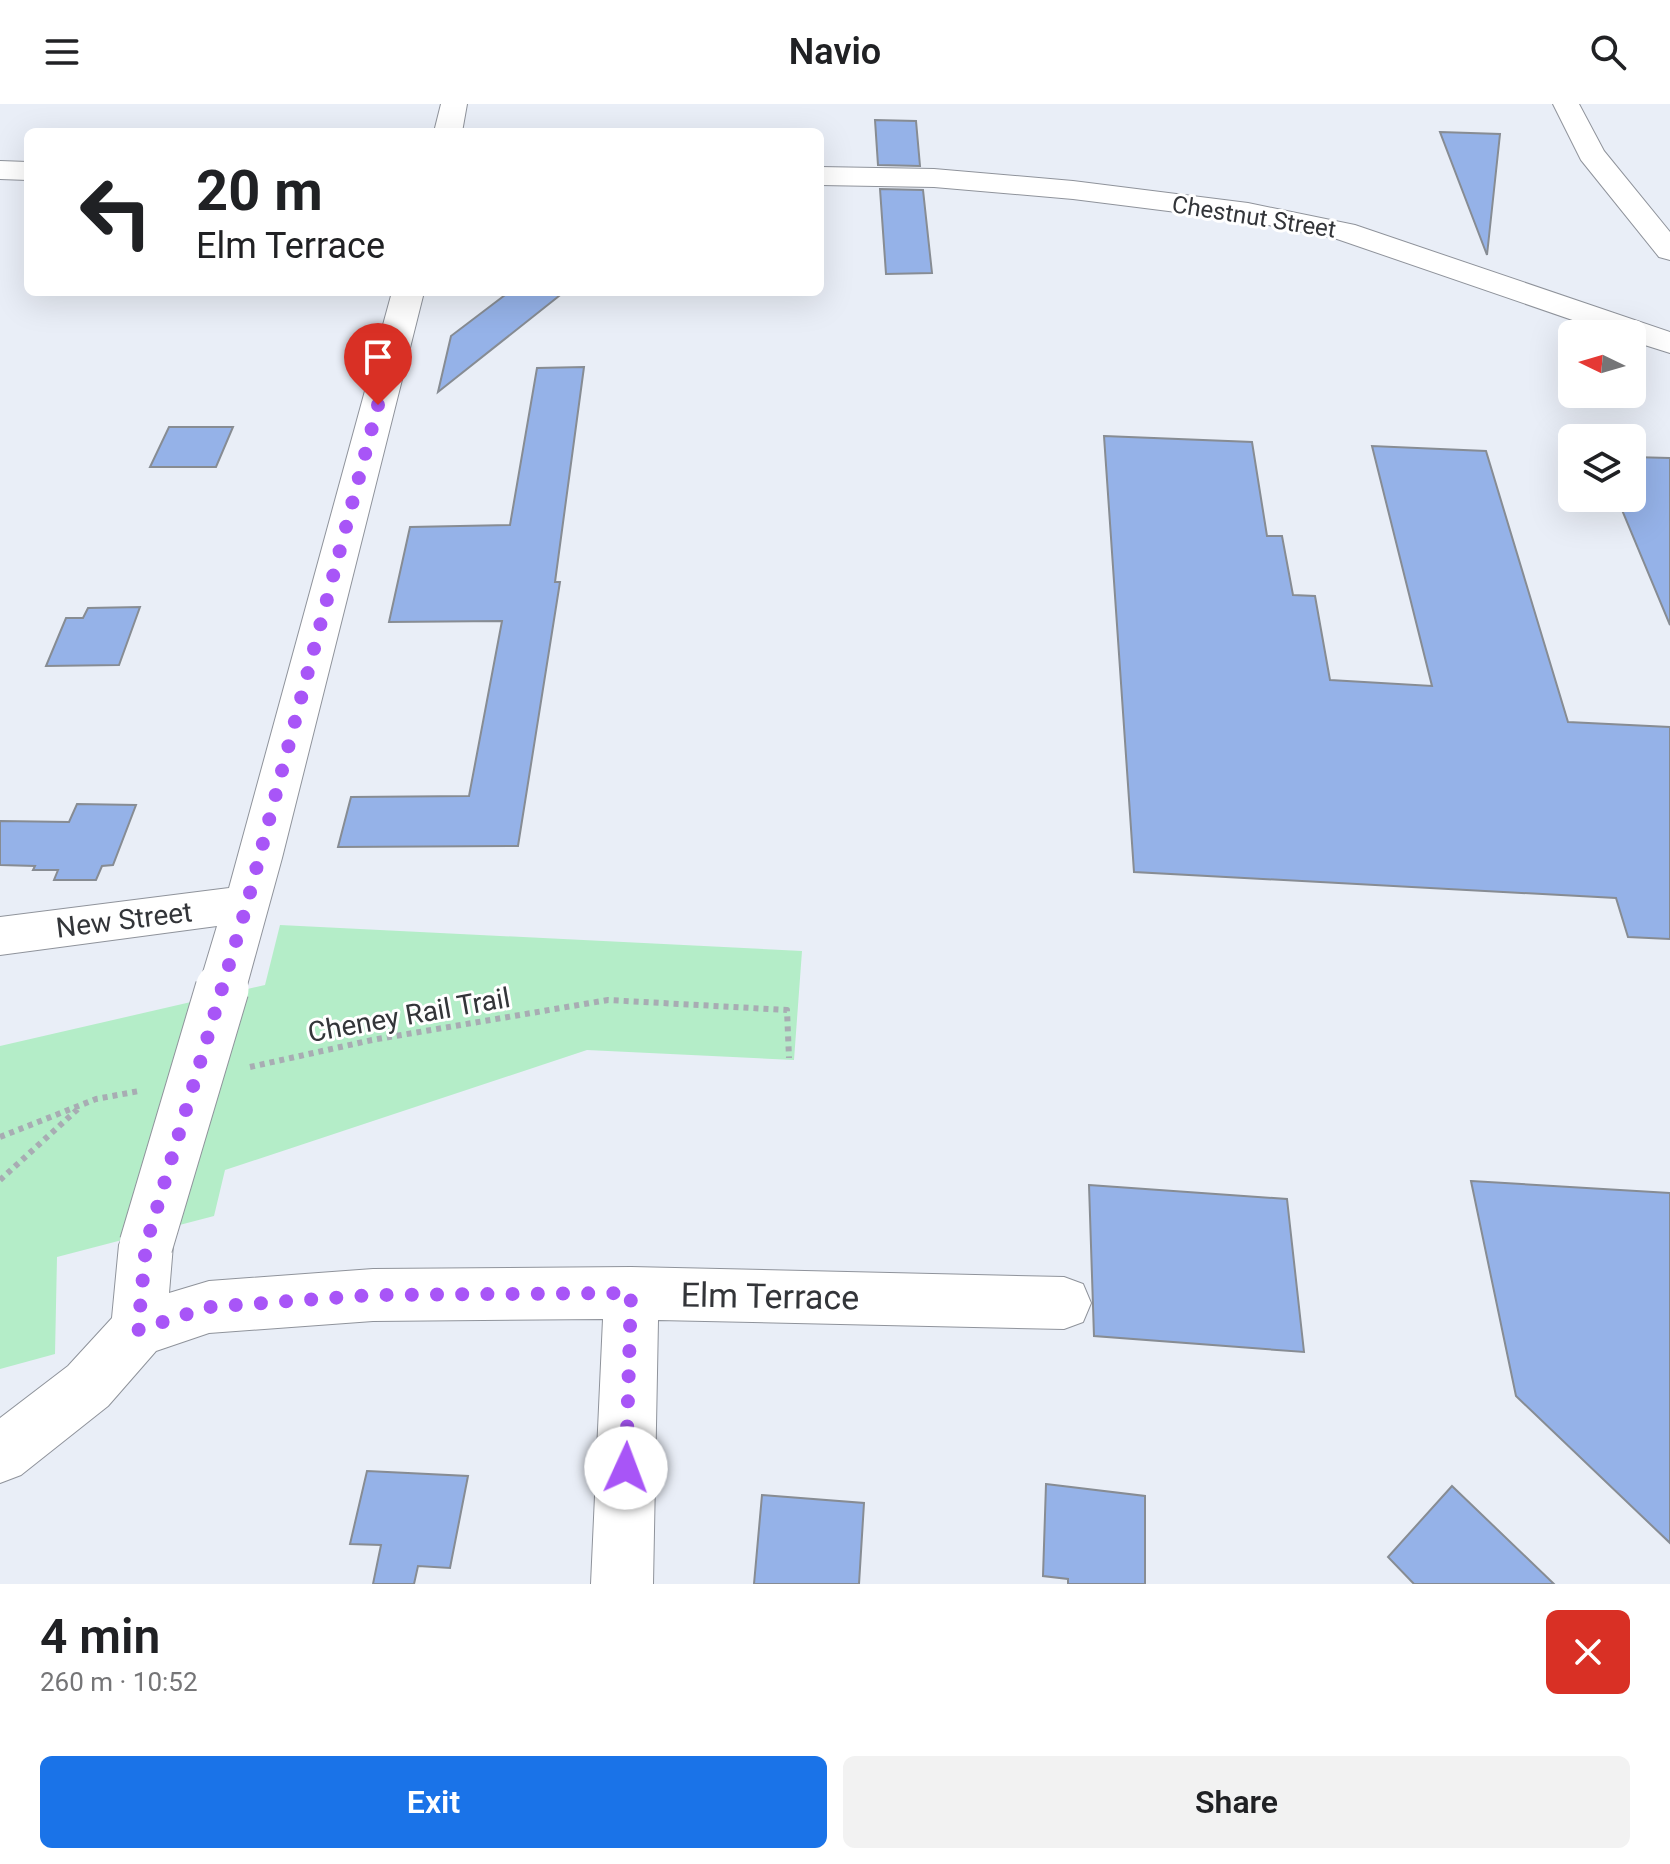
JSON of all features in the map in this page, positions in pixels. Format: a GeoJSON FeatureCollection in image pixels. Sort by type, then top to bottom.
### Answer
{"type":"FeatureCollection","features":[{"type":"Feature","properties":{"kind":"street"},"geometry":{"type":"LineString","coordinates":[[449,128],[454,104]]}},
{"type":"Feature","properties":{"kind":"street"},"geometry":{"type":"LineString","coordinates":[[1566,104],[1591,154],[1670,251]]}},
{"type":"Feature","properties":{"kind":"street"},"geometry":{"type":"LineString","coordinates":[[0,170],[24,171]]}},
{"type":"Feature","properties":{"kind":"street","name":"Chestnut Street"},"geometry":{"type":"LineString","coordinates":[[824,176],[934,178],[1043,187],[1248,212],[1344,231],[1670,343]]}},
{"type":"Feature","properties":{"kind":"street"},"geometry":{"type":"LineString","coordinates":[[0,1454],[88,1386],[138,1330],[146,1245],[247,904],[407,296]]}},
{"type":"Feature","properties":{"kind":"street","name":"New Street"},"geometry":{"type":"LineString","coordinates":[[0,936],[247,904]]}},
{"type":"Feature","properties":{"kind":"street"},"geometry":{"type":"LineString","coordinates":[[622,1584],[631,1293]]}},
{"type":"Feature","properties":{"kind":"street","name":"Elm Terrace"},"geometry":{"type":"LineString","coordinates":[[138,1330],[209,1307],[358,1296],[631,1293],[1064,1303]]}},
{"type":"Feature","properties":{"kind":"path","name":"Cheney Rail Trail"},"geometry":{"type":"LineString","coordinates":[[239,1069],[372,1040],[608,1000],[787,1010],[789,1058]]}},
{"type":"Feature","properties":{"kind":"path"},"geometry":{"type":"LineString","coordinates":[[0,1137],[83,1105],[151,1089]]}},
{"type":"Feature","properties":{"kind":"path"},"geometry":{"type":"LineString","coordinates":[[0,1180],[83,1105]]}},
{"type":"Feature","properties":{"kind":"green space"},"geometry":{"type":"Polygon","coordinates":[[[280,925],[802,951],[794,1060],[587,1050],[225,1170],[214,1216],[57,1257],[55,1354],[0,1369],[0,1046],[265,985],[280,925]]]}},
{"type":"Feature","properties":{"kind":"building"},"geometry":{"type":"Polygon","coordinates":[[[875,120],[916,121],[920,166],[878,165],[875,120]]]}},
{"type":"Feature","properties":{"kind":"building"},"geometry":{"type":"Polygon","coordinates":[[[1440,132],[1500,134],[1487,255],[1440,132]]]}},
{"type":"Feature","properties":{"kind":"building"},"geometry":{"type":"Polygon","coordinates":[[[880,189],[923,190],[932,273],[886,274],[880,189]]]}},
{"type":"Feature","properties":{"kind":"building"},"geometry":{"type":"Polygon","coordinates":[[[504,296],[559,296],[438,392],[451,336],[504,296]]]}},
{"type":"Feature","properties":{"kind":"building"},"geometry":{"type":"Polygon","coordinates":[[[584,367],[555,582],[560,582],[518,846],[338,847],[351,797],[469,796],[502,621],[389,622],[410,527],[510,525],[537,368],[584,367]]]}},
{"type":"Feature","properties":{"kind":"building"},"geometry":{"type":"Polygon","coordinates":[[[169,427],[233,427],[216,467],[150,467],[169,427]]]}},
{"type":"Feature","properties":{"kind":"building"},"geometry":{"type":"Polygon","coordinates":[[[1104,436],[1252,442],[1267,536],[1282,536],[1293,595],[1315,596],[1330,680],[1432,686],[1372,446],[1486,451],[1568,722],[1670,727],[1670,939],[1628,937],[1616,898],[1134,872],[1104,436]]]}},
{"type":"Feature","properties":{"kind":"building"},"geometry":{"type":"Polygon","coordinates":[[[1646,457],[1670,458],[1670,625],[1623,512],[1646,512],[1646,457]]]}},
{"type":"Feature","properties":{"kind":"building"},"geometry":{"type":"Polygon","coordinates":[[[140,607],[119,665],[46,666],[66,618],[83,618],[88,608],[140,607]]]}},
{"type":"Feature","properties":{"kind":"building"},"geometry":{"type":"Polygon","coordinates":[[[77,804],[136,805],[113,865],[102,866],[96,880],[54,880],[58,870],[0,865],[0,821],[69,822],[77,804]]]}},
{"type":"Feature","properties":{"kind":"building"},"geometry":{"type":"Polygon","coordinates":[[[1471,1181],[1670,1193],[1670,1543],[1516,1396],[1471,1181]]]}},
{"type":"Feature","properties":{"kind":"building"},"geometry":{"type":"Polygon","coordinates":[[[1089,1185],[1287,1199],[1304,1352],[1094,1336],[1089,1185]]]}},
{"type":"Feature","properties":{"kind":"building"},"geometry":{"type":"Polygon","coordinates":[[[367,1471],[468,1476],[450,1568],[418,1566],[414,1584],[373,1584],[381,1545],[350,1544],[367,1471]]]}},
{"type":"Feature","properties":{"kind":"building"},"geometry":{"type":"Polygon","coordinates":[[[1046,1484],[1145,1496],[1145,1584],[1068,1584],[1068,1579],[1043,1576],[1046,1484]]]}},
{"type":"Feature","properties":{"kind":"building"},"geometry":{"type":"Polygon","coordinates":[[[1452,1486],[1554,1584],[1414,1584],[1388,1557],[1452,1486]]]}},
{"type":"Feature","properties":{"kind":"building"},"geometry":{"type":"Polygon","coordinates":[[[762,1495],[864,1503],[859,1584],[754,1584],[762,1495]]]}},
{"type":"Feature","properties":{"kind":"route"},"geometry":{"type":"LineString","coordinates":[[378,405],[247,904],[146,1245],[138,1330],[209,1307],[373,1295],[631,1293],[626,1468]]}}]}
